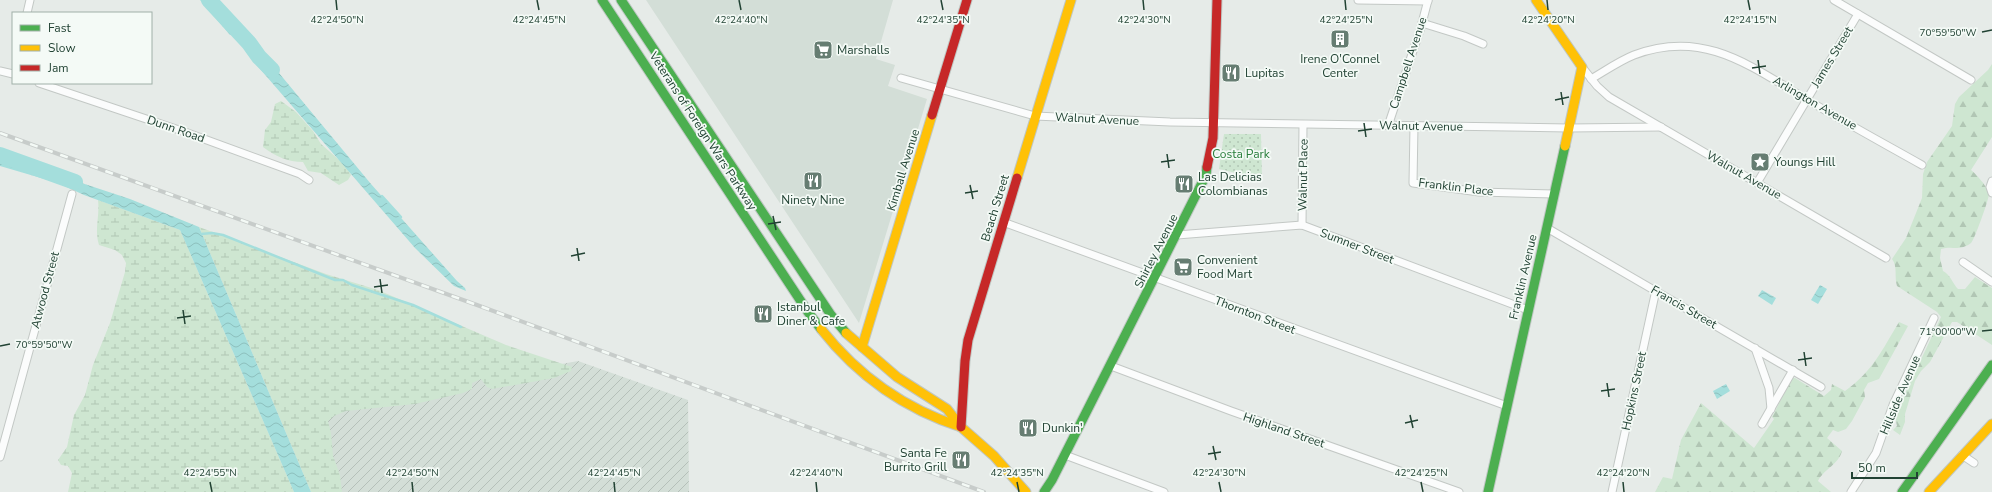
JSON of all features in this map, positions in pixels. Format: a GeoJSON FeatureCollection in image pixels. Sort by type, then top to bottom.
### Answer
{"type":"FeatureCollection","features":[{"type":"Feature","properties":{"kind":"main road","name":"Veterans of Foreign Wars Parkway"},"geometry":{"type":"LineString","coordinates":[[602,0],[808,312],[831,342],[863,373],[895,397],[931,417],[961,426]]}},
{"type":"Feature","properties":{"kind":"main road","name":"Veterans of Foreign Wars Parkway"},"geometry":{"type":"LineString","coordinates":[[622,0],[831,315],[846,332],[897,377],[941,404],[961,426],[994,456],[1026,492]]}},
{"type":"Feature","properties":{"kind":"main road","name":"Kimball Avenue"},"geometry":{"type":"LineString","coordinates":[[862,347],[967,0]]}},
{"type":"Feature","properties":{"kind":"main road","name":"Beach Street"},"geometry":{"type":"LineString","coordinates":[[961,426],[964,394],[964,363],[968,340],[1071,0]]}},
{"type":"Feature","properties":{"kind":"main road","name":"Shirley Avenue"},"geometry":{"type":"LineString","coordinates":[[1044,492],[1065,455],[1156,277],[1206,175],[1211,154],[1214,123],[1217,0]]}},
{"type":"Feature","properties":{"kind":"main road"},"geometry":{"type":"LineString","coordinates":[[1536,0],[1582,67]]}},
{"type":"Feature","properties":{"kind":"main road","name":"Franklin Avenue"},"geometry":{"type":"LineString","coordinates":[[1488,492],[1582,67]]}},
{"type":"Feature","properties":{"kind":"main road"},"geometry":{"type":"LineString","coordinates":[[1902,492],[1992,365]]}},
{"type":"Feature","properties":{"kind":"main road"},"geometry":{"type":"LineString","coordinates":[[1929,492],[1992,424]]}},
{"type":"Feature","properties":{"kind":"street"},"geometry":{"type":"LineString","coordinates":[[27,12],[30,0]]}},
{"type":"Feature","properties":{"kind":"street"},"geometry":{"type":"LineString","coordinates":[[1358,0],[1428,0]]}},
{"type":"Feature","properties":{"kind":"street","name":"Campbell Avenue"},"geometry":{"type":"LineString","coordinates":[[1388,126],[1422,23],[1428,0]]}},
{"type":"Feature","properties":{"kind":"street"},"geometry":{"type":"LineString","coordinates":[[1834,0],[1971,80]]}},
{"type":"Feature","properties":{"kind":"street","name":"James Street"},"geometry":{"type":"LineString","coordinates":[[1757,183],[1858,14]]}},
{"type":"Feature","properties":{"kind":"street"},"geometry":{"type":"LineString","coordinates":[[1422,23],[1464,36],[1483,44]]}},
{"type":"Feature","properties":{"kind":"street","name":"Arlington Avenue"},"geometry":{"type":"LineString","coordinates":[[1591,79],[1638,54],[1667,47],[1687,46],[1707,50],[1744,61],[1807,100],[1922,165]]}},
{"type":"Feature","properties":{"kind":"street"},"geometry":{"type":"LineString","coordinates":[[1582,67],[1591,79],[1609,97],[1662,127]]}},
{"type":"Feature","properties":{"kind":"street"},"geometry":{"type":"LineString","coordinates":[[0,71],[12,72]]}},
{"type":"Feature","properties":{"kind":"street","name":"Walnut Avenue"},"geometry":{"type":"LineString","coordinates":[[901,78],[1035,116],[1144,122],[1304,125],[1569,128],[1662,127],[1886,258]]}},
{"type":"Feature","properties":{"kind":"street","name":"Dunn Road"},"geometry":{"type":"LineString","coordinates":[[43,84],[185,132],[300,174],[309,180]]}},
{"type":"Feature","properties":{"kind":"street","name":"Walnut Place"},"geometry":{"type":"LineString","coordinates":[[1302,225],[1304,125]]}},
{"type":"Feature","properties":{"kind":"street","name":"Franklin Place"},"geometry":{"type":"LineString","coordinates":[[1414,126],[1413,182],[1479,192],[1554,194]]}},
{"type":"Feature","properties":{"kind":"street","name":"Atwood Street"},"geometry":{"type":"LineString","coordinates":[[0,456],[72,194]]}},
{"type":"Feature","properties":{"kind":"street","name":"Thornton Street"},"geometry":{"type":"LineString","coordinates":[[1003,222],[1156,277],[1276,323],[1507,406]]}},
{"type":"Feature","properties":{"kind":"street","name":"Sumner Street"},"geometry":{"type":"LineString","coordinates":[[1177,235],[1302,225],[1528,310]]}},
{"type":"Feature","properties":{"kind":"street","name":"Francis Street"},"geometry":{"type":"LineString","coordinates":[[1547,228],[1822,387]]}},
{"type":"Feature","properties":{"kind":"street"},"geometry":{"type":"LineString","coordinates":[[1963,262],[1992,282]]}},
{"type":"Feature","properties":{"kind":"street","name":"Hopkins Street"},"geometry":{"type":"LineString","coordinates":[[1612,492],[1656,290]]}},
{"type":"Feature","properties":{"kind":"street","name":"Hillside Avenue"},"geometry":{"type":"LineString","coordinates":[[1851,492],[1876,453],[1893,405],[1934,318]]}},
{"type":"Feature","properties":{"kind":"street"},"geometry":{"type":"LineString","coordinates":[[1755,348],[1769,388],[1770,409]]}},
{"type":"Feature","properties":{"kind":"street","name":"Highland Street"},"geometry":{"type":"LineString","coordinates":[[1110,366],[1231,411],[1459,492]]}},
{"type":"Feature","properties":{"kind":"street"},"geometry":{"type":"LineString","coordinates":[[1762,424],[1793,370]]}},
{"type":"Feature","properties":{"kind":"street"},"geometry":{"type":"LineString","coordinates":[[1065,455],[1164,492]]}},
{"type":"Feature","properties":{"kind":"street"},"geometry":{"type":"LineString","coordinates":[[1962,455],[1974,463]]}},
{"type":"Feature","properties":{"kind":"shaded area"},"geometry":{"type":"Polygon","coordinates":[[[646,0],[893,0],[876,59],[895,65],[888,86],[927,99],[859,323],[646,0]]]}},
{"type":"Feature","properties":{"kind":"shaded area"},"geometry":{"type":"Polygon","coordinates":[[[578,361],[688,400],[689,492],[335,492],[320,408],[578,361]]]}},
{"type":"Feature","properties":{"kind":"green space"},"geometry":{"type":"Polygon","coordinates":[[[1992,64],[1992,137],[1971,170],[1979,178],[1989,194],[1973,241],[1967,246],[1959,248],[1941,249],[1940,258],[1943,271],[1948,274],[1958,289],[1965,289],[1975,277],[1992,288],[1992,345],[1957,322],[1952,322],[1930,362],[1921,371],[1915,381],[1905,414],[1905,422],[1900,435],[1893,430],[1897,426],[1895,417],[1941,317],[1937,312],[1897,286],[1895,265],[1892,259],[1906,238],[1922,198],[1923,174],[1927,162],[1952,126],[1955,104],[1959,97],[1988,70],[1992,64]]]}},
{"type":"Feature","properties":{"kind":"green space"},"geometry":{"type":"Polygon","coordinates":[[[281,101],[296,112],[313,131],[321,144],[347,167],[351,175],[348,180],[339,185],[321,173],[308,171],[303,162],[282,158],[263,147],[265,130],[271,122],[275,104],[281,101]]]}},
{"type":"Feature","properties":{"kind":"green space","name":"Costa Park"},"geometry":{"type":"Polygon","coordinates":[[[1224,134],[1261,134],[1262,179],[1219,169],[1224,134]]]}},
{"type":"Feature","properties":{"kind":"green space"},"geometry":{"type":"Polygon","coordinates":[[[98,200],[180,230],[294,492],[68,492],[72,473],[68,466],[61,465],[58,460],[67,447],[74,415],[85,395],[93,365],[110,323],[125,272],[126,263],[122,255],[115,250],[99,245],[97,233],[98,200]]]}},
{"type":"Feature","properties":{"kind":"green space"},"geometry":{"type":"Polygon","coordinates":[[[199,227],[326,274],[378,290],[506,345],[572,367],[571,371],[554,378],[492,389],[487,387],[481,379],[472,383],[472,389],[463,393],[415,404],[346,411],[334,416],[328,421],[331,433],[333,456],[340,475],[342,492],[311,492],[199,227]]]}},
{"type":"Feature","properties":{"kind":"green space"},"geometry":{"type":"Polygon","coordinates":[[[1899,322],[1908,326],[1879,379],[1868,383],[1864,390],[1865,397],[1846,429],[1838,432],[1833,430],[1827,438],[1842,451],[1835,463],[1818,481],[1831,492],[1655,492],[1663,477],[1672,479],[1681,440],[1701,403],[1754,448],[1774,419],[1772,417],[1792,378],[1795,378],[1824,396],[1831,390],[1832,384],[1845,391],[1870,368],[1899,322]]]}},
{"type":"Feature","properties":{"kind":"water"},"geometry":{"type":"Polygon","coordinates":[[[200,0],[214,0],[239,30],[238,32],[230,35],[200,0]]]}},
{"type":"Feature","properties":{"kind":"water"},"geometry":{"type":"Polygon","coordinates":[[[255,54],[260,55],[279,73],[371,184],[457,281],[465,288],[466,291],[454,286],[415,248],[252,60],[255,54]]]}},
{"type":"Feature","properties":{"kind":"water"},"geometry":{"type":"Polygon","coordinates":[[[0,156],[130,199],[199,227],[311,492],[294,492],[180,230],[84,195],[58,183],[0,166],[0,156]]]}},
{"type":"Feature","properties":{"kind":"water"},"geometry":{"type":"Polygon","coordinates":[[[1820,285],[1827,289],[1818,304],[1811,300],[1820,285]]]}},
{"type":"Feature","properties":{"kind":"water"},"geometry":{"type":"Polygon","coordinates":[[[1762,290],[1776,298],[1772,305],[1758,296],[1762,290]]]}},
{"type":"Feature","properties":{"kind":"water"},"geometry":{"type":"Polygon","coordinates":[[[1726,384],[1730,391],[1717,399],[1713,391],[1726,384]]]}},
{"type":"Feature","properties":{"kind":"waterway"},"geometry":{"type":"LineString","coordinates":[[209,0],[272,70]]}},
{"type":"Feature","properties":{"kind":"waterway"},"geometry":{"type":"LineString","coordinates":[[0,155],[75,182]]}},
{"type":"Feature","properties":{"kind":"waterway"},"geometry":{"type":"LineString","coordinates":[[382,196],[401,217]]}},
{"type":"Feature","properties":{"kind":"waterway"},"geometry":{"type":"LineString","coordinates":[[201,234],[212,233],[223,235],[335,280],[343,280],[352,285],[413,305],[461,327]]}},
{"type":"Feature","properties":{"kind":"railway"},"geometry":{"type":"LineString","coordinates":[[0,133],[477,305],[984,492]]}},
{"type":"Feature","properties":{"kind":"traffic: fast"},"geometry":{"type":"LineString","coordinates":[[602,0],[808,312],[821,329]]}},
{"type":"Feature","properties":{"kind":"traffic: fast"},"geometry":{"type":"LineString","coordinates":[[621,0],[831,315],[846,333]]}},
{"type":"Feature","properties":{"kind":"traffic: fast"},"geometry":{"type":"LineString","coordinates":[[1488,492],[1565,146]]}},
{"type":"Feature","properties":{"kind":"traffic: fast"},"geometry":{"type":"LineString","coordinates":[[1044,492],[1052,480],[1206,175],[1207,167]]}},
{"type":"Feature","properties":{"kind":"traffic: fast"},"geometry":{"type":"LineString","coordinates":[[1902,492],[1992,365]]}},
{"type":"Feature","properties":{"kind":"traffic: slow"},"geometry":{"type":"LineString","coordinates":[[1017,178],[1071,0]]}},
{"type":"Feature","properties":{"kind":"traffic: slow"},"geometry":{"type":"LineString","coordinates":[[1536,0],[1582,67],[1565,146]]}},
{"type":"Feature","properties":{"kind":"traffic: slow"},"geometry":{"type":"LineString","coordinates":[[862,347],[932,115]]}},
{"type":"Feature","properties":{"kind":"traffic: slow"},"geometry":{"type":"LineString","coordinates":[[821,329],[851,362],[884,389],[921,411],[940,420],[961,427]]}},
{"type":"Feature","properties":{"kind":"traffic: slow"},"geometry":{"type":"LineString","coordinates":[[846,333],[897,377],[947,409],[961,427],[994,456],[1026,492]]}},
{"type":"Feature","properties":{"kind":"traffic: slow"},"geometry":{"type":"LineString","coordinates":[[1929,492],[1992,424]]}},
{"type":"Feature","properties":{"kind":"traffic: jam"},"geometry":{"type":"LineString","coordinates":[[932,115],[967,0]]}},
{"type":"Feature","properties":{"kind":"traffic: jam"},"geometry":{"type":"LineString","coordinates":[[1207,167],[1213,138],[1217,0]]}},
{"type":"Feature","properties":{"kind":"traffic: jam"},"geometry":{"type":"LineString","coordinates":[[961,427],[965,361],[968,340],[1017,178]]}},
{"type":"Feature","properties":{"kind":"place","name":"Irene O'Connel Center"},"geometry":{"type":"Point","coordinates":[1340,39]}},
{"type":"Feature","properties":{"kind":"place","name":"Marshalls"},"geometry":{"type":"Point","coordinates":[823,50]}},
{"type":"Feature","properties":{"kind":"place","name":"Lupitas"},"geometry":{"type":"Point","coordinates":[1231,73]}},
{"type":"Feature","properties":{"kind":"place","name":"Youngs Hill"},"geometry":{"type":"Point","coordinates":[1760,162]}},
{"type":"Feature","properties":{"kind":"place","name":"Ninety Nine"},"geometry":{"type":"Point","coordinates":[813,181]}},
{"type":"Feature","properties":{"kind":"place","name":"Las Delicias Colombianas"},"geometry":{"type":"Point","coordinates":[1184,184]}},
{"type":"Feature","properties":{"kind":"place","name":"Convenient Food Mart"},"geometry":{"type":"Point","coordinates":[1183,267]}},
{"type":"Feature","properties":{"kind":"place","name":"Istanbul Diner & Cafe"},"geometry":{"type":"Point","coordinates":[763,314]}},
{"type":"Feature","properties":{"kind":"place","name":"Dunkin'"},"geometry":{"type":"Point","coordinates":[1028,428]}},
{"type":"Feature","properties":{"kind":"place","name":"Santa Fe Burrito Grill"},"geometry":{"type":"Point","coordinates":[961,460]}}]}
